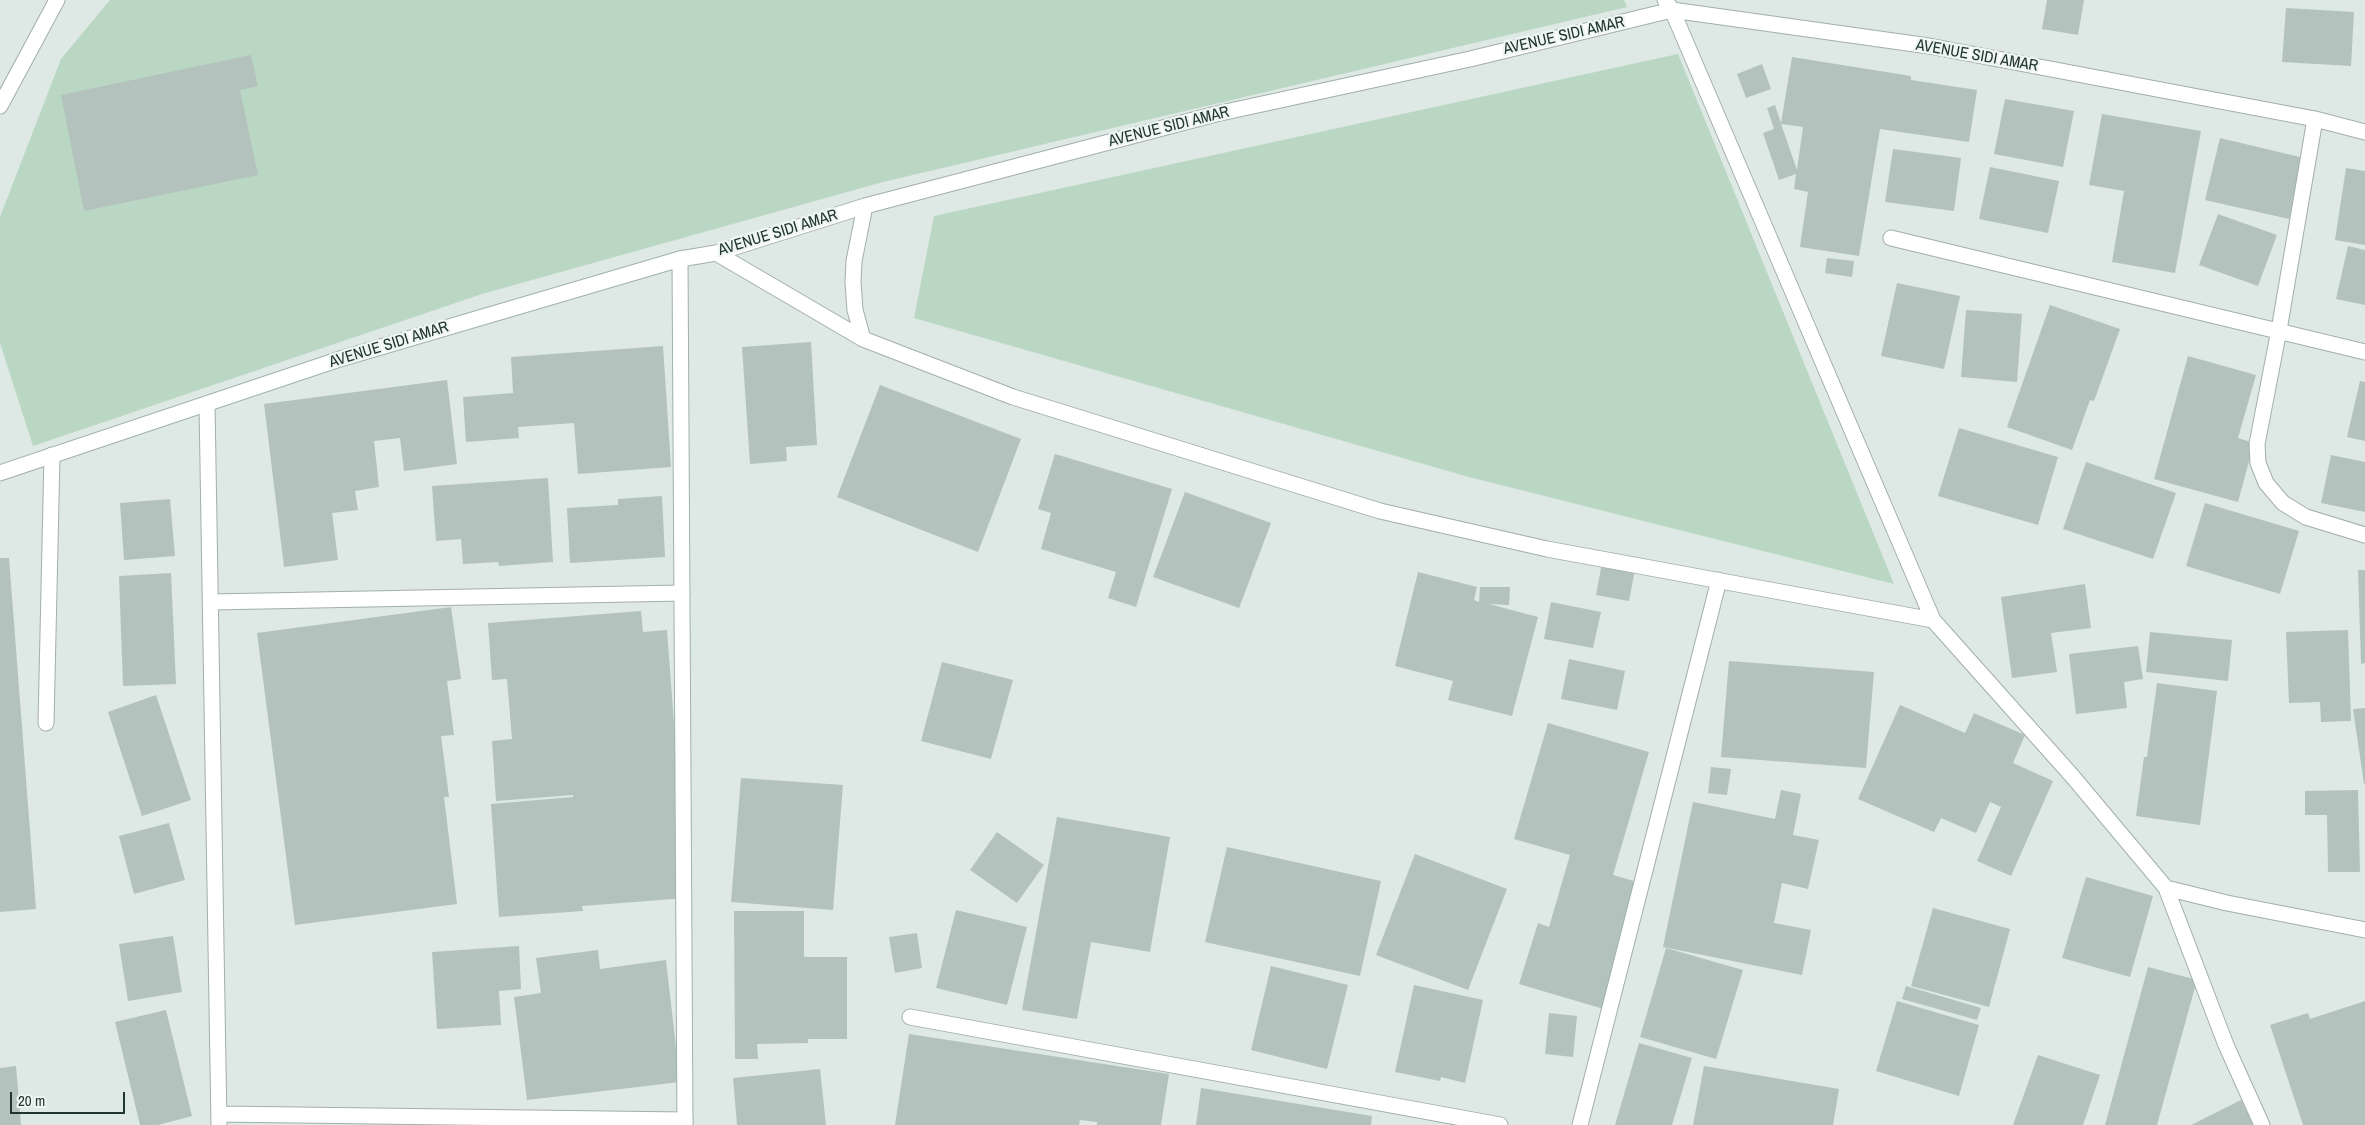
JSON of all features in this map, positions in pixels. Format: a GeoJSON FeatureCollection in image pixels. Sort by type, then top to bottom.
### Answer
{"type":"FeatureCollection","features":[{"type":"Feature","properties":{"kind":"street"},"geometry":{"type":"LineString","coordinates":[[0,106],[57,0]]}},
{"type":"Feature","properties":{"kind":"street"},"geometry":{"type":"LineString","coordinates":[[1668,5],[1933,620],[2073,778],[2166,888],[2226,1045],[2262,1125]]}},
{"type":"Feature","properties":{"kind":"street","name":"AVENUE SIDI AMAR"},"geometry":{"type":"LineString","coordinates":[[0,473],[340,359],[680,260],[716,253],[865,206],[1216,114],[1470,59],[1668,5],[1929,46],[2315,120],[2365,132]]}},
{"type":"Feature","properties":{"kind":"street"},"geometry":{"type":"LineString","coordinates":[[2315,120],[2279,330],[2257,444],[2258,464],[2266,483],[2282,503],[2306,517],[2365,535]]}},
{"type":"Feature","properties":{"kind":"street"},"geometry":{"type":"LineString","coordinates":[[863,339],[855,310],[853,282],[854,261],[865,206]]}},
{"type":"Feature","properties":{"kind":"street"},"geometry":{"type":"LineString","coordinates":[[1891,238],[2365,352]]}},
{"type":"Feature","properties":{"kind":"street"},"geometry":{"type":"LineString","coordinates":[[716,253],[863,339],[1013,397],[1380,511],[1547,549],[1933,620]]}},
{"type":"Feature","properties":{"kind":"street"},"geometry":{"type":"LineString","coordinates":[[208,404],[219,1119],[685,1122],[680,260]]}},
{"type":"Feature","properties":{"kind":"street"},"geometry":{"type":"LineString","coordinates":[[46,723],[52,455]]}},
{"type":"Feature","properties":{"kind":"street"},"geometry":{"type":"LineString","coordinates":[[1580,1125],[1719,580]]}},
{"type":"Feature","properties":{"kind":"street"},"geometry":{"type":"LineString","coordinates":[[211,602],[682,593]]}},
{"type":"Feature","properties":{"kind":"street"},"geometry":{"type":"LineString","coordinates":[[2166,888],[2227,903],[2365,930]]}},
{"type":"Feature","properties":{"kind":"street"},"geometry":{"type":"LineString","coordinates":[[910,1017],[1500,1125]]}},
{"type":"Feature","properties":{"kind":"green space"},"geometry":{"type":"Polygon","coordinates":[[[110,0],[1624,0],[1627,7],[883,182],[482,294],[33,446],[0,343],[0,217],[61,59],[110,0]]]}},
{"type":"Feature","properties":{"kind":"green space"},"geometry":{"type":"Polygon","coordinates":[[[1678,54],[1894,584],[1469,477],[914,318],[934,216],[1678,54]]]}},
{"type":"Feature","properties":{"kind":"building"},"geometry":{"type":"Polygon","coordinates":[[[2047,0],[2084,0],[2078,35],[2042,29],[2047,0]]]}},
{"type":"Feature","properties":{"kind":"building"},"geometry":{"type":"Polygon","coordinates":[[[2286,8],[2354,12],[2351,66],[2282,62],[2286,8]]]}},
{"type":"Feature","properties":{"kind":"building"},"geometry":{"type":"Polygon","coordinates":[[[251,55],[258,86],[240,90],[258,175],[84,211],[61,95],[251,55]]]}},
{"type":"Feature","properties":{"kind":"building"},"geometry":{"type":"Polygon","coordinates":[[[1792,57],[1911,76],[1911,80],[1977,90],[1969,142],[1880,129],[1859,256],[1800,247],[1808,192],[1794,189],[1796,174],[1779,180],[1763,133],[1774,129],[1767,108],[1775,105],[1781,123],[1792,57]],[[1781,124],[1797,170],[1803,127],[1781,124]]]}},
{"type":"Feature","properties":{"kind":"building"},"geometry":{"type":"Polygon","coordinates":[[[1762,64],[1771,89],[1746,98],[1737,74],[1762,64]]]}},
{"type":"Feature","properties":{"kind":"building"},"geometry":{"type":"Polygon","coordinates":[[[2005,99],[2074,111],[2063,167],[1994,154],[2005,99]]]}},
{"type":"Feature","properties":{"kind":"building"},"geometry":{"type":"Polygon","coordinates":[[[2102,114],[2201,131],[2175,273],[2112,262],[2124,191],[2089,185],[2102,114]]]}},
{"type":"Feature","properties":{"kind":"building"},"geometry":{"type":"Polygon","coordinates":[[[2220,138],[2304,158],[2289,219],[2205,200],[2220,138]]]}},
{"type":"Feature","properties":{"kind":"building"},"geometry":{"type":"Polygon","coordinates":[[[1893,149],[1961,158],[1954,211],[1885,202],[1893,149]]]}},
{"type":"Feature","properties":{"kind":"building"},"geometry":{"type":"Polygon","coordinates":[[[1990,167],[2059,181],[2048,233],[1979,219],[1990,167]]]}},
{"type":"Feature","properties":{"kind":"building"},"geometry":{"type":"Polygon","coordinates":[[[2346,168],[2365,171],[2365,245],[2335,240],[2346,168]]]}},
{"type":"Feature","properties":{"kind":"building"},"geometry":{"type":"Polygon","coordinates":[[[2218,214],[2277,235],[2258,286],[2199,265],[2218,214]]]}},
{"type":"Feature","properties":{"kind":"building"},"geometry":{"type":"Polygon","coordinates":[[[2348,246],[2365,250],[2365,305],[2336,299],[2348,246]]]}},
{"type":"Feature","properties":{"kind":"building"},"geometry":{"type":"Polygon","coordinates":[[[1827,258],[1854,261],[1852,277],[1825,273],[1827,258]]]}},
{"type":"Feature","properties":{"kind":"building"},"geometry":{"type":"Polygon","coordinates":[[[1897,283],[1960,296],[1944,369],[1881,356],[1897,283]]]}},
{"type":"Feature","properties":{"kind":"building"},"geometry":{"type":"Polygon","coordinates":[[[2050,305],[2120,329],[2094,401],[2090,400],[2072,450],[2007,427],[2050,305]]]}},
{"type":"Feature","properties":{"kind":"building"},"geometry":{"type":"Polygon","coordinates":[[[1966,310],[2022,314],[2017,382],[1961,377],[1966,310]]]}},
{"type":"Feature","properties":{"kind":"building"},"geometry":{"type":"Polygon","coordinates":[[[811,342],[817,445],[786,447],[787,461],[750,464],[742,347],[811,342]]]}},
{"type":"Feature","properties":{"kind":"building"},"geometry":{"type":"Polygon","coordinates":[[[663,346],[671,467],[578,474],[574,423],[518,427],[519,438],[466,442],[463,397],[513,393],[511,357],[663,346]]]}},
{"type":"Feature","properties":{"kind":"building"},"geometry":{"type":"Polygon","coordinates":[[[2188,356],[2256,375],[2238,438],[2254,443],[2238,502],[2154,479],[2188,356]]]}},
{"type":"Feature","properties":{"kind":"building"},"geometry":{"type":"Polygon","coordinates":[[[447,380],[457,464],[404,471],[400,438],[374,441],[379,487],[355,491],[358,510],[332,513],[338,560],[284,567],[264,404],[447,380]]]}},
{"type":"Feature","properties":{"kind":"building"},"geometry":{"type":"Polygon","coordinates":[[[2360,381],[2365,382],[2365,441],[2347,437],[2360,381]]]}},
{"type":"Feature","properties":{"kind":"building"},"geometry":{"type":"Polygon","coordinates":[[[880,385],[1021,439],[978,552],[837,497],[880,385]]]}},
{"type":"Feature","properties":{"kind":"building"},"geometry":{"type":"Polygon","coordinates":[[[1959,428],[2058,457],[2038,525],[1938,496],[1959,428]]]}},
{"type":"Feature","properties":{"kind":"building"},"geometry":{"type":"Polygon","coordinates":[[[1055,454],[1172,489],[1136,607],[1108,598],[1116,572],[1041,549],[1051,513],[1038,509],[1055,454]]]}},
{"type":"Feature","properties":{"kind":"building"},"geometry":{"type":"Polygon","coordinates":[[[2331,455],[2365,462],[2365,512],[2321,503],[2331,455]]]}},
{"type":"Feature","properties":{"kind":"building"},"geometry":{"type":"Polygon","coordinates":[[[2086,462],[2176,493],[2153,559],[2063,529],[2086,462]]]}},
{"type":"Feature","properties":{"kind":"building"},"geometry":{"type":"Polygon","coordinates":[[[548,478],[553,562],[499,566],[498,562],[463,564],[461,539],[436,541],[432,486],[548,478]]]}},
{"type":"Feature","properties":{"kind":"building"},"geometry":{"type":"Polygon","coordinates":[[[1185,492],[1271,523],[1239,608],[1153,577],[1185,492]]]}},
{"type":"Feature","properties":{"kind":"building"},"geometry":{"type":"Polygon","coordinates":[[[662,496],[665,557],[570,563],[567,508],[618,505],[618,499],[662,496]]]}},
{"type":"Feature","properties":{"kind":"building"},"geometry":{"type":"Polygon","coordinates":[[[170,499],[175,556],[124,560],[120,503],[170,499]]]}},
{"type":"Feature","properties":{"kind":"building"},"geometry":{"type":"Polygon","coordinates":[[[2205,503],[2299,531],[2280,594],[2186,566],[2205,503]]]}},
{"type":"Feature","properties":{"kind":"building"},"geometry":{"type":"Polygon","coordinates":[[[0,558],[9,558],[36,909],[0,912],[0,558]]]}},
{"type":"Feature","properties":{"kind":"building"},"geometry":{"type":"Polygon","coordinates":[[[1602,563],[1635,569],[1629,601],[1596,595],[1602,563]]]}},
{"type":"Feature","properties":{"kind":"building"},"geometry":{"type":"Polygon","coordinates":[[[2358,570],[2365,570],[2365,663],[2361,664],[2358,570]]]}},
{"type":"Feature","properties":{"kind":"building"},"geometry":{"type":"Polygon","coordinates":[[[1418,572],[1477,587],[1474,600],[1479,602],[1480,587],[1510,587],[1509,605],[1489,604],[1538,617],[1512,716],[1448,700],[1453,681],[1395,666],[1418,572]]]}},
{"type":"Feature","properties":{"kind":"building"},"geometry":{"type":"Polygon","coordinates":[[[171,573],[176,684],[123,686],[119,576],[171,573]]]}},
{"type":"Feature","properties":{"kind":"building"},"geometry":{"type":"Polygon","coordinates":[[[2085,584],[2091,628],[2051,633],[2057,672],[2012,678],[2001,597],[2085,584]]]}},
{"type":"Feature","properties":{"kind":"building"},"geometry":{"type":"Polygon","coordinates":[[[1551,602],[1601,612],[1593,648],[1544,639],[1551,602]]]}},
{"type":"Feature","properties":{"kind":"building"},"geometry":{"type":"Polygon","coordinates":[[[451,607],[461,679],[447,681],[454,735],[441,736],[449,797],[444,797],[457,904],[295,925],[257,633],[451,607]]]}},
{"type":"Feature","properties":{"kind":"building"},"geometry":{"type":"Polygon","coordinates":[[[641,611],[643,632],[667,630],[687,898],[582,906],[583,911],[499,917],[491,804],[573,797],[573,795],[496,801],[492,741],[512,739],[507,679],[492,680],[488,623],[641,611]]]}},
{"type":"Feature","properties":{"kind":"building"},"geometry":{"type":"Polygon","coordinates":[[[2348,630],[2351,721],[2321,722],[2320,702],[2289,703],[2286,632],[2348,630]]]}},
{"type":"Feature","properties":{"kind":"building"},"geometry":{"type":"Polygon","coordinates":[[[2150,632],[2232,640],[2228,681],[2146,672],[2150,632]]]}},
{"type":"Feature","properties":{"kind":"building"},"geometry":{"type":"Polygon","coordinates":[[[2138,646],[2143,679],[2124,682],[2127,708],[2076,714],[2069,654],[2138,646]]]}},
{"type":"Feature","properties":{"kind":"building"},"geometry":{"type":"Polygon","coordinates":[[[1569,659],[1625,671],[1617,710],[1561,699],[1569,659]]]}},
{"type":"Feature","properties":{"kind":"building"},"geometry":{"type":"Polygon","coordinates":[[[1729,661],[1874,672],[1866,768],[1721,757],[1729,661]]]}},
{"type":"Feature","properties":{"kind":"building"},"geometry":{"type":"Polygon","coordinates":[[[942,662],[1013,680],[991,759],[921,741],[942,662]]]}},
{"type":"Feature","properties":{"kind":"building"},"geometry":{"type":"Polygon","coordinates":[[[2157,683],[2217,691],[2200,825],[2136,816],[2144,757],[2147,757],[2157,683]]]}},
{"type":"Feature","properties":{"kind":"building"},"geometry":{"type":"Polygon","coordinates":[[[156,695],[191,800],[142,816],[108,712],[156,695]]]}},
{"type":"Feature","properties":{"kind":"building"},"geometry":{"type":"Polygon","coordinates":[[[1900,705],[1965,733],[1974,713],[2025,735],[2013,763],[2053,781],[2011,876],[1977,861],[2001,807],[1990,802],[1976,833],[1941,818],[1934,832],[1858,799],[1900,705]]]}},
{"type":"Feature","properties":{"kind":"building"},"geometry":{"type":"Polygon","coordinates":[[[2365,708],[2365,784],[2364,784],[2353,709],[2365,708]]]}},
{"type":"Feature","properties":{"kind":"building"},"geometry":{"type":"Polygon","coordinates":[[[1548,723],[1649,752],[1613,875],[1644,884],[1607,1010],[1519,984],[1538,923],[1549,927],[1570,855],[1514,839],[1548,723]]]}},
{"type":"Feature","properties":{"kind":"building"},"geometry":{"type":"Polygon","coordinates":[[[1711,767],[1731,769],[1727,795],[1708,793],[1711,767]]]}},
{"type":"Feature","properties":{"kind":"building"},"geometry":{"type":"Polygon","coordinates":[[[741,778],[843,785],[833,910],[731,902],[741,778]]]}},
{"type":"Feature","properties":{"kind":"building"},"geometry":{"type":"Polygon","coordinates":[[[1781,790],[1801,794],[1793,835],[1819,840],[1808,889],[1782,883],[1774,923],[1811,930],[1802,975],[1663,947],[1693,802],[1775,819],[1781,790]]]}},
{"type":"Feature","properties":{"kind":"building"},"geometry":{"type":"Polygon","coordinates":[[[2358,790],[2360,872],[2328,872],[2327,815],[2305,815],[2305,791],[2358,790]]]}},
{"type":"Feature","properties":{"kind":"building"},"geometry":{"type":"Polygon","coordinates":[[[1057,817],[1170,837],[1150,952],[1091,942],[1077,1019],[1022,1010],[1057,817]]]}},
{"type":"Feature","properties":{"kind":"building"},"geometry":{"type":"Polygon","coordinates":[[[169,823],[185,880],[134,894],[119,836],[169,823]]]}},
{"type":"Feature","properties":{"kind":"building"},"geometry":{"type":"Polygon","coordinates":[[[997,832],[1044,865],[1017,903],[970,870],[997,832]]]}},
{"type":"Feature","properties":{"kind":"building"},"geometry":{"type":"Polygon","coordinates":[[[1227,847],[1381,881],[1360,976],[1205,942],[1227,847]]]}},
{"type":"Feature","properties":{"kind":"building"},"geometry":{"type":"Polygon","coordinates":[[[1415,854],[1507,889],[1468,990],[1376,955],[1415,854]]]}},
{"type":"Feature","properties":{"kind":"building"},"geometry":{"type":"Polygon","coordinates":[[[2086,877],[2153,896],[2130,977],[2062,958],[2086,877]]]}},
{"type":"Feature","properties":{"kind":"building"},"geometry":{"type":"Polygon","coordinates":[[[1933,908],[2010,929],[1989,1007],[1911,986],[1933,908]]]}},
{"type":"Feature","properties":{"kind":"building"},"geometry":{"type":"Polygon","coordinates":[[[956,910],[1027,927],[1007,1005],[936,988],[956,910]]]}},
{"type":"Feature","properties":{"kind":"building"},"geometry":{"type":"Polygon","coordinates":[[[734,911],[804,911],[804,957],[847,957],[847,1039],[808,1039],[808,1043],[757,1044],[758,1059],[735,1059],[734,911]]]}},
{"type":"Feature","properties":{"kind":"building"},"geometry":{"type":"Polygon","coordinates":[[[917,933],[922,968],[895,973],[889,937],[917,933]]]}},
{"type":"Feature","properties":{"kind":"building"},"geometry":{"type":"Polygon","coordinates":[[[173,936],[182,992],[128,1001],[119,944],[173,936]]]}},
{"type":"Feature","properties":{"kind":"building"},"geometry":{"type":"Polygon","coordinates":[[[519,946],[521,989],[499,991],[501,1025],[437,1029],[432,952],[519,946]]]}},
{"type":"Feature","properties":{"kind":"building"},"geometry":{"type":"Polygon","coordinates":[[[1666,948],[1743,970],[1716,1059],[1640,1037],[1666,948]]]}},
{"type":"Feature","properties":{"kind":"building"},"geometry":{"type":"Polygon","coordinates":[[[598,950],[600,969],[666,960],[680,1082],[527,1100],[514,997],[541,993],[536,958],[598,950]]]}},
{"type":"Feature","properties":{"kind":"building"},"geometry":{"type":"Polygon","coordinates":[[[1271,966],[1348,985],[1327,1069],[1251,1050],[1271,966]]]}},
{"type":"Feature","properties":{"kind":"building"},"geometry":{"type":"Polygon","coordinates":[[[2148,967],[2197,980],[2157,1125],[2105,1125],[2148,967]]]}},
{"type":"Feature","properties":{"kind":"building"},"geometry":{"type":"Polygon","coordinates":[[[1414,985],[1483,1000],[1465,1083],[1441,1077],[1440,1081],[1395,1072],[1414,985]]]}},
{"type":"Feature","properties":{"kind":"building"},"geometry":{"type":"Polygon","coordinates":[[[1906,986],[1981,1008],[1977,1020],[1902,999],[1906,986]]]}},
{"type":"Feature","properties":{"kind":"building"},"geometry":{"type":"Polygon","coordinates":[[[1897,1001],[1979,1025],[1959,1096],[1876,1071],[1897,1001]]]}},
{"type":"Feature","properties":{"kind":"building"},"geometry":{"type":"Polygon","coordinates":[[[2365,1001],[2365,1125],[2303,1125],[2270,1025],[2308,1013],[2310,1019],[2365,1001]]]}},
{"type":"Feature","properties":{"kind":"building"},"geometry":{"type":"Polygon","coordinates":[[[166,1010],[192,1116],[158,1125],[140,1125],[115,1022],[166,1010]]]}},
{"type":"Feature","properties":{"kind":"building"},"geometry":{"type":"Polygon","coordinates":[[[1549,1013],[1577,1016],[1573,1057],[1545,1054],[1549,1013]]]}},
{"type":"Feature","properties":{"kind":"building"},"geometry":{"type":"Polygon","coordinates":[[[909,1034],[1169,1074],[1161,1125],[1097,1125],[1097,1122],[1080,1120],[1079,1125],[895,1125],[909,1034]]]}},
{"type":"Feature","properties":{"kind":"building"},"geometry":{"type":"Polygon","coordinates":[[[1639,1043],[1692,1058],[1672,1125],[1615,1125],[1639,1043]]]}},
{"type":"Feature","properties":{"kind":"building"},"geometry":{"type":"Polygon","coordinates":[[[2038,1055],[2100,1075],[2083,1125],[2013,1125],[2038,1055]]]}},
{"type":"Feature","properties":{"kind":"building"},"geometry":{"type":"Polygon","coordinates":[[[16,1066],[21,1125],[0,1125],[0,1068],[16,1066]]]}},
{"type":"Feature","properties":{"kind":"building"},"geometry":{"type":"Polygon","coordinates":[[[1704,1066],[1839,1089],[1833,1125],[1693,1125],[1704,1066]]]}},
{"type":"Feature","properties":{"kind":"building"},"geometry":{"type":"Polygon","coordinates":[[[820,1069],[826,1125],[737,1125],[733,1078],[820,1069]]]}},
{"type":"Feature","properties":{"kind":"building"},"geometry":{"type":"Polygon","coordinates":[[[1201,1088],[1372,1116],[1371,1125],[1196,1125],[1201,1088]]]}},
{"type":"Feature","properties":{"kind":"building"},"geometry":{"type":"Polygon","coordinates":[[[2241,1100],[2254,1125],[2191,1125],[2241,1100]]]}}]}
